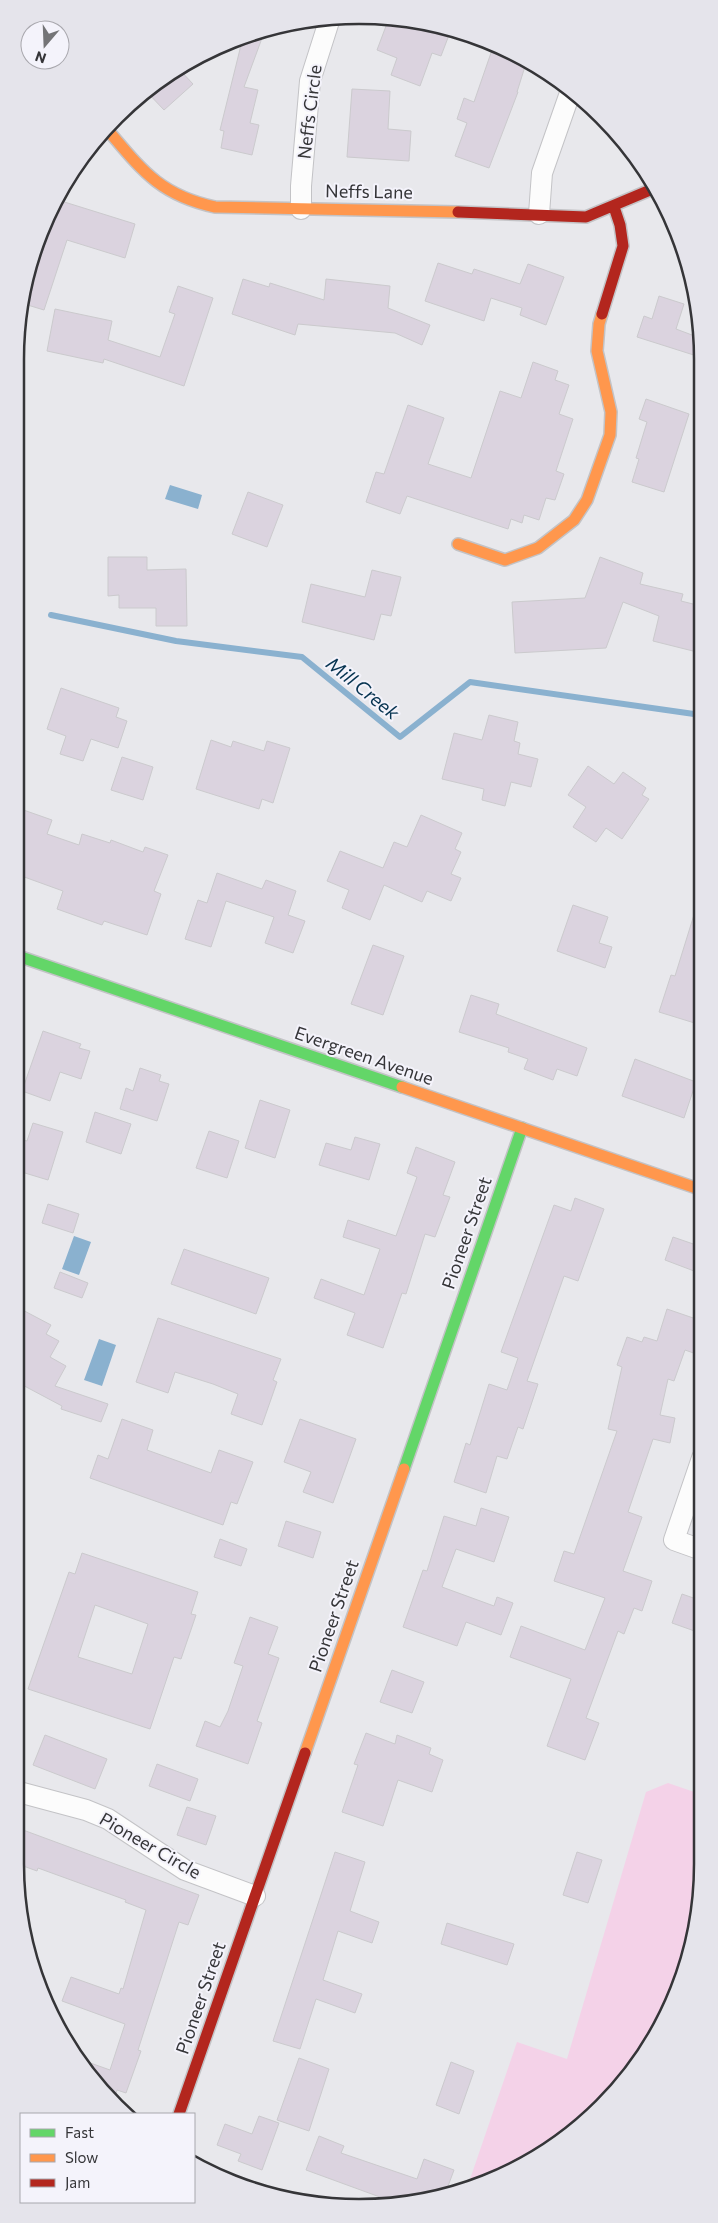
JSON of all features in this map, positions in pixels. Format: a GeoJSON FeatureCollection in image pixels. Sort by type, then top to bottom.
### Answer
{"type":"FeatureCollection","features":[{"type":"Feature","properties":{"kind":"street","name":"Neffs Circle"},"geometry":{"type":"LineString","coordinates":[[302,208],[301,186],[310,81],[328,25]]}},
{"type":"Feature","properties":{"kind":"street"},"geometry":{"type":"LineString","coordinates":[[539,214],[542,173],[568,97]]}},
{"type":"Feature","properties":{"kind":"street","name":"Neffs Lane"},"geometry":{"type":"LineString","coordinates":[[111,134],[154,182],[166,191],[184,200],[215,207],[539,214],[586,217],[649,191]]}},
{"type":"Feature","properties":{"kind":"street"},"geometry":{"type":"LineString","coordinates":[[458,544],[505,560],[538,548],[574,520],[587,500],[610,435],[611,412],[597,351],[599,324],[623,246],[620,225],[614,206]]}},
{"type":"Feature","properties":{"kind":"street","name":"Evergreen Avenue"},"geometry":{"type":"LineString","coordinates":[[24,958],[694,1187]]}},
{"type":"Feature","properties":{"kind":"street","name":"Pioneer Street"},"geometry":{"type":"LineString","coordinates":[[179,2113],[522,1128]]}},
{"type":"Feature","properties":{"kind":"street"},"geometry":{"type":"LineString","coordinates":[[694,1481],[674,1540],[694,1547]]}},
{"type":"Feature","properties":{"kind":"street","name":"Pioneer Circle"},"geometry":{"type":"LineString","coordinates":[[24,1793],[86,1810],[108,1819],[186,1870],[255,1896]]}},
{"type":"Feature","properties":{"kind":"shaded area"},"geometry":{"type":"Polygon","coordinates":[[[668,1783],[694,1792],[694,1886],[688,1929],[676,1972],[660,2012],[625,2068],[580,2116],[545,2143],[527,2154],[507,2165],[470,2180],[517,2042],[567,2059],[646,1792],[668,1783]]]}},
{"type":"Feature","properties":{"kind":"water"},"geometry":{"type":"Polygon","coordinates":[[[170,485],[202,495],[198,509],[165,499],[170,485]]]}},
{"type":"Feature","properties":{"kind":"water"},"geometry":{"type":"Polygon","coordinates":[[[74,1236],[91,1242],[79,1275],[62,1269],[74,1236]]]}},
{"type":"Feature","properties":{"kind":"water"},"geometry":{"type":"Polygon","coordinates":[[[99,1339],[116,1345],[102,1386],[84,1380],[99,1339]]]}},
{"type":"Feature","properties":{"kind":"building"},"geometry":{"type":"Polygon","coordinates":[[[386,25],[449,36],[441,56],[432,53],[420,86],[391,75],[397,58],[377,50],[386,25]]]}},
{"type":"Feature","properties":{"kind":"building"},"geometry":{"type":"Polygon","coordinates":[[[262,38],[244,87],[258,90],[250,123],[259,125],[252,155],[221,148],[224,131],[220,130],[241,46],[262,38]]]}},
{"type":"Feature","properties":{"kind":"building"},"geometry":{"type":"Polygon","coordinates":[[[492,51],[525,68],[518,92],[489,168],[455,156],[467,123],[457,119],[464,98],[474,102],[492,51]]]}},
{"type":"Feature","properties":{"kind":"building"},"geometry":{"type":"Polygon","coordinates":[[[183,74],[193,84],[164,110],[151,96],[183,74]]]}},
{"type":"Feature","properties":{"kind":"building"},"geometry":{"type":"Polygon","coordinates":[[[352,89],[390,91],[388,129],[411,131],[409,161],[347,157],[352,89]]]}},
{"type":"Feature","properties":{"kind":"building"},"geometry":{"type":"Polygon","coordinates":[[[63,202],[135,224],[125,258],[67,240],[44,310],[28,305],[35,272],[49,231],[63,202]]]}},
{"type":"Feature","properties":{"kind":"building"},"geometry":{"type":"Polygon","coordinates":[[[438,263],[472,274],[474,269],[520,284],[528,264],[564,277],[546,325],[520,315],[522,308],[491,298],[484,321],[425,301],[438,263]]]}},
{"type":"Feature","properties":{"kind":"building"},"geometry":{"type":"Polygon","coordinates":[[[243,279],[269,287],[270,283],[324,300],[326,279],[390,286],[388,308],[430,325],[422,345],[395,333],[298,324],[295,335],[232,314],[243,279]]]}},
{"type":"Feature","properties":{"kind":"building"},"geometry":{"type":"Polygon","coordinates":[[[178,286],[213,298],[184,386],[104,359],[103,363],[47,351],[55,309],[112,321],[108,340],[160,357],[175,314],[169,312],[178,286]]]}},
{"type":"Feature","properties":{"kind":"building"},"geometry":{"type":"Polygon","coordinates":[[[659,296],[684,304],[676,329],[694,336],[694,355],[637,337],[644,316],[652,319],[659,296]]]}},
{"type":"Feature","properties":{"kind":"building"},"geometry":{"type":"Polygon","coordinates":[[[533,362],[558,371],[555,380],[569,385],[559,414],[573,419],[556,471],[564,474],[555,500],[546,498],[539,520],[524,515],[522,523],[511,519],[508,529],[407,496],[400,514],[366,502],[376,472],[384,474],[408,405],[444,418],[428,464],[471,478],[500,391],[521,398],[533,362]]]}},
{"type":"Feature","properties":{"kind":"building"},"geometry":{"type":"Polygon","coordinates":[[[646,399],[689,414],[664,492],[632,482],[639,459],[636,458],[647,422],[639,419],[646,399]]]}},
{"type":"Feature","properties":{"kind":"building"},"geometry":{"type":"Polygon","coordinates":[[[248,492],[283,505],[267,547],[232,534],[248,492]]]}},
{"type":"Feature","properties":{"kind":"building"},"geometry":{"type":"Polygon","coordinates":[[[108,557],[147,557],[147,570],[186,569],[187,626],[156,626],[156,608],[119,608],[119,595],[108,596],[108,557]]]}},
{"type":"Feature","properties":{"kind":"building"},"geometry":{"type":"Polygon","coordinates":[[[600,557],[643,573],[640,584],[683,594],[681,601],[694,604],[694,651],[653,641],[659,616],[623,602],[606,648],[515,653],[512,602],[585,598],[600,557]]]}},
{"type":"Feature","properties":{"kind":"building"},"geometry":{"type":"Polygon","coordinates":[[[372,570],[401,577],[391,616],[381,614],[374,640],[302,622],[311,584],[365,597],[372,570]]]}},
{"type":"Feature","properties":{"kind":"building"},"geometry":{"type":"Polygon","coordinates":[[[61,688],[119,708],[116,717],[127,721],[118,748],[91,739],[83,761],[60,754],[66,736],[47,729],[61,688]]]}},
{"type":"Feature","properties":{"kind":"building"},"geometry":{"type":"Polygon","coordinates":[[[489,715],[518,722],[514,741],[520,743],[518,754],[538,759],[531,787],[511,782],[505,806],[482,800],[484,789],[442,779],[454,733],[482,740],[489,715]]]}},
{"type":"Feature","properties":{"kind":"building"},"geometry":{"type":"Polygon","coordinates":[[[211,740],[231,747],[233,741],[264,751],[267,741],[290,748],[273,803],[262,799],[259,809],[196,789],[211,740]]]}},
{"type":"Feature","properties":{"kind":"building"},"geometry":{"type":"Polygon","coordinates":[[[122,757],[153,767],[143,800],[111,790],[122,757]]]}},
{"type":"Feature","properties":{"kind":"building"},"geometry":{"type":"Polygon","coordinates":[[[588,766],[614,784],[623,772],[646,788],[642,795],[649,799],[622,839],[606,828],[596,842],[573,827],[586,807],[568,795],[588,766]]]}},
{"type":"Feature","properties":{"kind":"building"},"geometry":{"type":"Polygon","coordinates":[[[24,810],[52,820],[47,834],[79,845],[82,834],[110,843],[111,840],[143,852],[145,847],[168,855],[154,891],[161,894],[147,935],[104,921],[102,925],[57,909],[63,891],[24,877],[24,810]]]}},
{"type":"Feature","properties":{"kind":"building"},"geometry":{"type":"Polygon","coordinates":[[[421,815],[462,833],[455,849],[461,852],[451,874],[461,878],[451,901],[427,891],[422,902],[384,885],[370,920],[342,908],[349,890],[327,881],[340,851],[383,868],[394,842],[407,847],[421,815]]]}},
{"type":"Feature","properties":{"kind":"building"},"geometry":{"type":"Polygon","coordinates":[[[217,873],[262,889],[266,880],[296,891],[288,915],[305,921],[293,953],[265,943],[274,917],[226,901],[211,947],[185,939],[198,900],[207,903],[217,873]]]}},
{"type":"Feature","properties":{"kind":"building"},"geometry":{"type":"Polygon","coordinates":[[[573,905],[608,917],[599,943],[612,947],[605,968],[557,951],[573,905]]]}},
{"type":"Feature","properties":{"kind":"building"},"geometry":{"type":"Polygon","coordinates":[[[694,915],[694,1023],[659,1012],[671,975],[675,976],[694,915]]]}},
{"type":"Feature","properties":{"kind":"building"},"geometry":{"type":"Polygon","coordinates":[[[373,945],[404,956],[383,1015],[351,1004],[373,945]]]}},
{"type":"Feature","properties":{"kind":"building"},"geometry":{"type":"Polygon","coordinates":[[[471,995],[499,1004],[496,1014],[587,1048],[577,1076],[557,1069],[553,1080],[524,1069],[528,1059],[508,1052],[509,1048],[459,1032],[471,995]]]}},
{"type":"Feature","properties":{"kind":"building"},"geometry":{"type":"Polygon","coordinates":[[[43,1031],[81,1044],[79,1048],[90,1051],[81,1079],[60,1072],[50,1101],[24,1092],[24,1085],[43,1031]]]}},
{"type":"Feature","properties":{"kind":"building"},"geometry":{"type":"Polygon","coordinates":[[[635,1059],[694,1081],[694,1088],[684,1118],[622,1096],[635,1059]]]}},
{"type":"Feature","properties":{"kind":"building"},"geometry":{"type":"Polygon","coordinates":[[[140,1068],[161,1075],[159,1081],[169,1084],[157,1121],[120,1109],[126,1088],[133,1091],[140,1068]]]}},
{"type":"Feature","properties":{"kind":"building"},"geometry":{"type":"Polygon","coordinates":[[[260,1100],[290,1110],[275,1158],[245,1148],[260,1100]]]}},
{"type":"Feature","properties":{"kind":"building"},"geometry":{"type":"Polygon","coordinates":[[[95,1112],[131,1124],[121,1154],[86,1142],[95,1112]]]}},
{"type":"Feature","properties":{"kind":"building"},"geometry":{"type":"Polygon","coordinates":[[[33,1123],[63,1132],[48,1180],[24,1173],[24,1140],[27,1141],[33,1123]]]}},
{"type":"Feature","properties":{"kind":"building"},"geometry":{"type":"Polygon","coordinates":[[[209,1131],[239,1141],[227,1178],[196,1168],[209,1131]]]}},
{"type":"Feature","properties":{"kind":"building"},"geometry":{"type":"Polygon","coordinates":[[[355,1137],[380,1144],[369,1180],[319,1165],[326,1143],[351,1150],[355,1137]]]}},
{"type":"Feature","properties":{"kind":"building"},"geometry":{"type":"Polygon","coordinates":[[[416,1147],[455,1162],[443,1195],[450,1197],[435,1237],[425,1234],[406,1294],[402,1293],[383,1348],[347,1335],[355,1313],[314,1298],[321,1279],[364,1295],[380,1249],[343,1237],[348,1220],[396,1236],[417,1177],[407,1173],[416,1147]]]}},
{"type":"Feature","properties":{"kind":"building"},"geometry":{"type":"Polygon","coordinates":[[[575,1198],[604,1209],[578,1281],[564,1276],[527,1381],[538,1384],[523,1429],[518,1427],[507,1459],[497,1456],[486,1493],[454,1482],[466,1443],[470,1445],[489,1384],[507,1390],[518,1358],[501,1352],[554,1205],[571,1211],[575,1198]]]}},
{"type":"Feature","properties":{"kind":"building"},"geometry":{"type":"Polygon","coordinates":[[[48,1204],[79,1214],[73,1233],[42,1223],[48,1204]]]}},
{"type":"Feature","properties":{"kind":"building"},"geometry":{"type":"Polygon","coordinates":[[[673,1237],[694,1244],[694,1271],[665,1260],[673,1237]]]}},
{"type":"Feature","properties":{"kind":"building"},"geometry":{"type":"Polygon","coordinates":[[[184,1249],[269,1278],[256,1314],[171,1284],[184,1249]]]}},
{"type":"Feature","properties":{"kind":"building"},"geometry":{"type":"Polygon","coordinates":[[[60,1272],[88,1283],[82,1298],[54,1288],[60,1272]]]}},
{"type":"Feature","properties":{"kind":"building"},"geometry":{"type":"Polygon","coordinates":[[[667,1309],[694,1318],[694,1353],[685,1350],[674,1381],[668,1379],[660,1415],[675,1418],[670,1443],[653,1439],[628,1512],[642,1517],[623,1571],[652,1581],[642,1611],[634,1608],[624,1634],[618,1631],[586,1718],[599,1723],[585,1760],[547,1746],[571,1679],[510,1657],[521,1626],[585,1650],[605,1598],[554,1581],[564,1551],[574,1554],[617,1431],[608,1429],[622,1367],[617,1365],[627,1337],[642,1342],[644,1337],[657,1341],[667,1309]]]}},
{"type":"Feature","properties":{"kind":"building"},"geometry":{"type":"Polygon","coordinates":[[[24,1311],[51,1325],[46,1334],[59,1341],[50,1357],[66,1366],[55,1386],[108,1404],[101,1422],[61,1409],[62,1406],[24,1386],[24,1311]]]}},
{"type":"Feature","properties":{"kind":"building"},"geometry":{"type":"Polygon","coordinates":[[[158,1318],[281,1359],[273,1380],[277,1382],[262,1425],[231,1414],[238,1394],[213,1384],[175,1372],[168,1393],[136,1382],[158,1318]]]}},
{"type":"Feature","properties":{"kind":"building"},"geometry":{"type":"Polygon","coordinates":[[[122,1419],[153,1430],[147,1450],[211,1473],[219,1450],[253,1462],[237,1504],[231,1502],[223,1525],[90,1478],[98,1455],[108,1459],[122,1419]]]}},
{"type":"Feature","properties":{"kind":"building"},"geometry":{"type":"Polygon","coordinates":[[[300,1419],[356,1439],[333,1503],[303,1492],[311,1472],[284,1462],[300,1419]]]}},
{"type":"Feature","properties":{"kind":"building"},"geometry":{"type":"Polygon","coordinates":[[[481,1508],[509,1517],[494,1562],[456,1549],[442,1587],[494,1606],[497,1597],[513,1603],[501,1635],[466,1622],[457,1646],[403,1627],[423,1570],[427,1571],[444,1516],[476,1526],[481,1508]]]}},
{"type":"Feature","properties":{"kind":"building"},"geometry":{"type":"Polygon","coordinates":[[[286,1521],[321,1532],[313,1558],[278,1546],[286,1521]]]}},
{"type":"Feature","properties":{"kind":"building"},"geometry":{"type":"Polygon","coordinates":[[[220,1539],[247,1549],[241,1566],[214,1557],[220,1539]]]}},
{"type":"Feature","properties":{"kind":"building"},"geometry":{"type":"Polygon","coordinates":[[[82,1553],[198,1592],[191,1614],[196,1615],[181,1659],[174,1657],[150,1729],[28,1689],[69,1572],[75,1574],[82,1553]],[[95,1605],[78,1657],[132,1674],[148,1624],[95,1605]]]}},
{"type":"Feature","properties":{"kind":"building"},"geometry":{"type":"Polygon","coordinates":[[[682,1594],[694,1598],[694,1631],[672,1623],[682,1594]]]}},
{"type":"Feature","properties":{"kind":"building"},"geometry":{"type":"Polygon","coordinates":[[[250,1617],[278,1627],[268,1654],[279,1658],[257,1721],[262,1723],[248,1764],[196,1746],[205,1721],[220,1727],[228,1711],[243,1666],[234,1663],[250,1617]]]}},
{"type":"Feature","properties":{"kind":"building"},"geometry":{"type":"Polygon","coordinates":[[[392,1670],[424,1682],[412,1713],[380,1702],[392,1670]]]}},
{"type":"Feature","properties":{"kind":"building"},"geometry":{"type":"Polygon","coordinates":[[[366,1733],[395,1744],[397,1735],[431,1748],[429,1754],[443,1760],[432,1792],[398,1780],[383,1826],[342,1812],[358,1765],[354,1764],[366,1733]]]}},
{"type":"Feature","properties":{"kind":"building"},"geometry":{"type":"Polygon","coordinates":[[[45,1735],[107,1759],[95,1789],[33,1765],[45,1735]]]}},
{"type":"Feature","properties":{"kind":"building"},"geometry":{"type":"Polygon","coordinates":[[[157,1764],[198,1779],[190,1801],[149,1786],[157,1764]]]}},
{"type":"Feature","properties":{"kind":"building"},"geometry":{"type":"Polygon","coordinates":[[[187,1807],[216,1816],[206,1845],[177,1835],[187,1807]]]}},
{"type":"Feature","properties":{"kind":"building"},"geometry":{"type":"Polygon","coordinates":[[[24,1830],[199,1895],[188,1925],[179,1922],[138,2050],[141,2051],[126,2093],[117,2090],[116,2094],[89,2063],[110,2070],[125,2024],[62,2001],[71,1977],[119,1994],[121,1988],[123,1989],[146,1910],[125,1902],[126,1900],[38,1868],[37,1871],[24,1866],[24,1830]]]}},
{"type":"Feature","properties":{"kind":"building"},"geometry":{"type":"Polygon","coordinates":[[[335,1852],[365,1862],[350,1911],[379,1922],[372,1943],[338,1931],[323,1980],[362,1994],[355,2013],[316,1999],[300,2049],[273,2041],[335,1852]]]}},
{"type":"Feature","properties":{"kind":"building"},"geometry":{"type":"Polygon","coordinates":[[[577,1852],[602,1860],[588,1903],[563,1895],[577,1852]]]}},
{"type":"Feature","properties":{"kind":"building"},"geometry":{"type":"Polygon","coordinates":[[[447,1923],[514,1944],[507,1965],[441,1944],[447,1923]]]}},
{"type":"Feature","properties":{"kind":"building"},"geometry":{"type":"Polygon","coordinates":[[[299,2058],[329,2069],[309,2131],[277,2120],[299,2058]]]}},
{"type":"Feature","properties":{"kind":"building"},"geometry":{"type":"Polygon","coordinates":[[[451,2062],[474,2071],[459,2114],[436,2105],[451,2062]]]}},
{"type":"Feature","properties":{"kind":"building"},"geometry":{"type":"Polygon","coordinates":[[[259,2116],[279,2123],[262,2170],[238,2161],[241,2154],[217,2145],[225,2124],[252,2134],[259,2116]]]}},
{"type":"Feature","properties":{"kind":"building"},"geometry":{"type":"Polygon","coordinates":[[[319,2136],[344,2146],[341,2153],[417,2179],[424,2159],[454,2170],[448,2187],[384,2199],[306,2170],[319,2136]]]}},
{"type":"Feature","properties":{"kind":"waterway","name":"Mill Creek"},"geometry":{"type":"LineString","coordinates":[[51,615],[176,641],[302,657],[400,737],[470,682],[694,714]]}},
{"type":"Feature","properties":{"kind":"traffic: fast"},"geometry":{"type":"LineString","coordinates":[[24,958],[402,1087]]}},
{"type":"Feature","properties":{"kind":"traffic: fast"},"geometry":{"type":"LineString","coordinates":[[404,1469],[522,1128]]}},
{"type":"Feature","properties":{"kind":"traffic: slow"},"geometry":{"type":"LineString","coordinates":[[111,134],[141,168],[165,188],[196,202],[215,207],[458,212]]}},
{"type":"Feature","properties":{"kind":"traffic: slow"},"geometry":{"type":"LineString","coordinates":[[458,544],[505,560],[538,548],[574,520],[587,500],[610,435],[611,412],[597,351],[599,324],[602,314]]}},
{"type":"Feature","properties":{"kind":"traffic: slow"},"geometry":{"type":"LineString","coordinates":[[402,1087],[694,1187]]}},
{"type":"Feature","properties":{"kind":"traffic: slow"},"geometry":{"type":"LineString","coordinates":[[305,1753],[404,1469]]}},
{"type":"Feature","properties":{"kind":"traffic: jam"},"geometry":{"type":"LineString","coordinates":[[458,212],[586,217],[649,191]]}},
{"type":"Feature","properties":{"kind":"traffic: jam"},"geometry":{"type":"LineString","coordinates":[[602,314],[623,246],[620,225],[614,207]]}},
{"type":"Feature","properties":{"kind":"traffic: jam"},"geometry":{"type":"LineString","coordinates":[[179,2113],[305,1753]]}}]}
